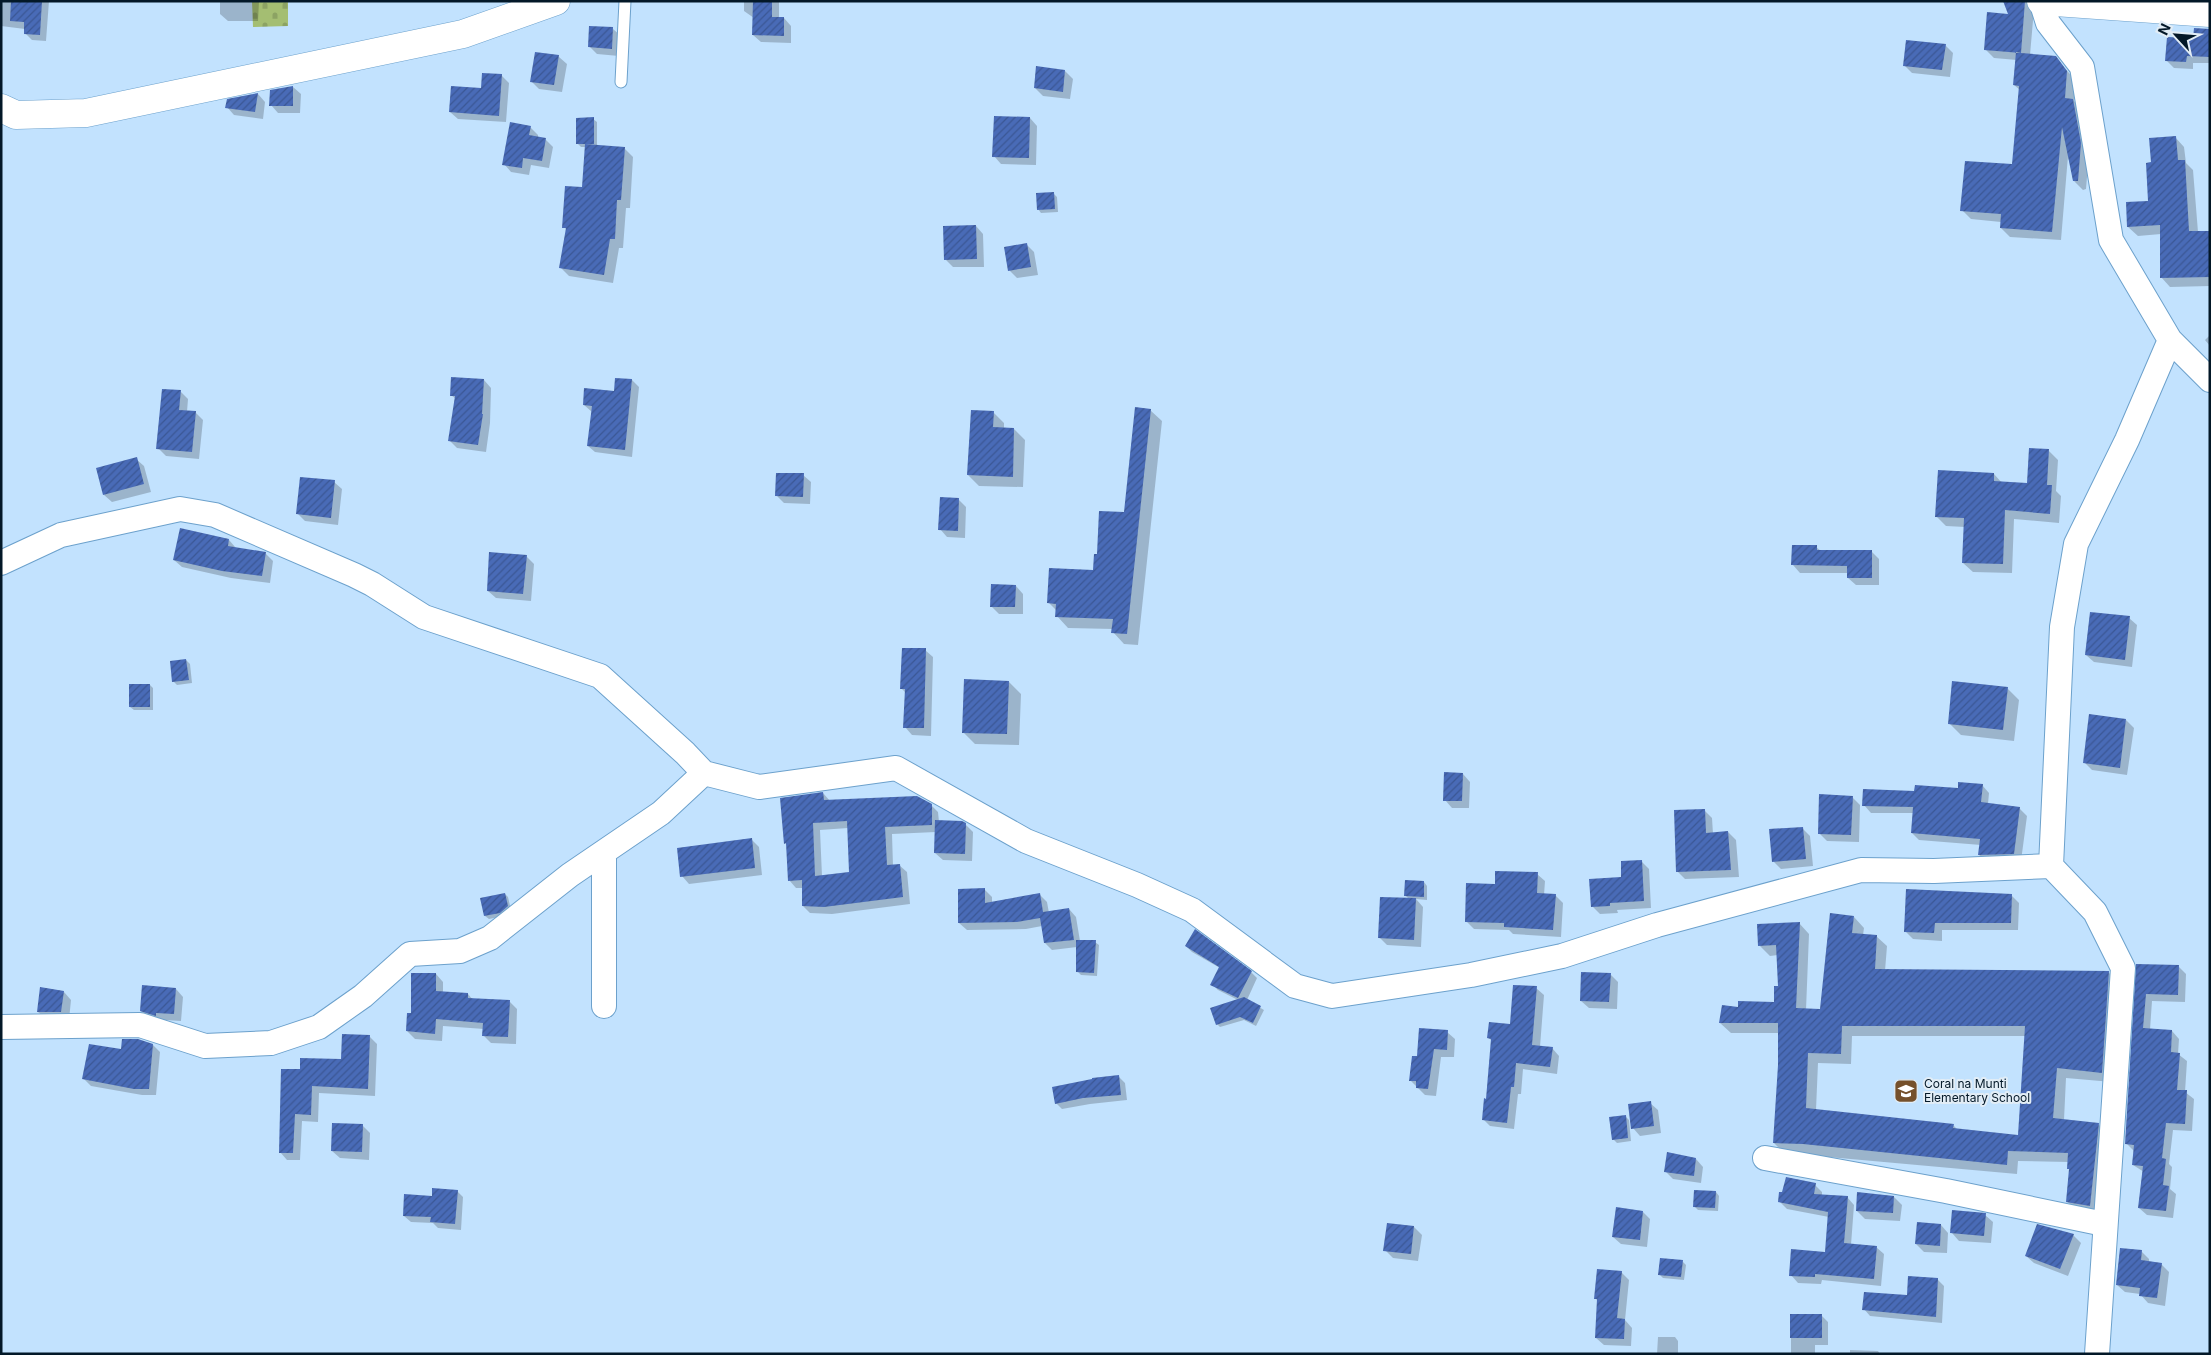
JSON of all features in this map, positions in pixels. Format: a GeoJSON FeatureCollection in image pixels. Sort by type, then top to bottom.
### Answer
{"type":"FeatureCollection","features":[{"type":"Feature","properties":{"kind":"street"},"geometry":{"type":"LineString","coordinates":[[1,108],[16,115],[86,114],[463,34],[556,1]]}},
{"type":"Feature","properties":{"kind":"street"},"geometry":{"type":"LineString","coordinates":[[2210,13],[2041,1],[2048,23],[2082,67],[2111,240],[2170,340],[2210,380]]}},
{"type":"Feature","properties":{"kind":"street"},"geometry":{"type":"LineString","coordinates":[[2096,1354],[2123,968],[2095,912],[2051,866],[2062,627],[2076,544],[2127,440],[2170,340]]}},
{"type":"Feature","properties":{"kind":"street"},"geometry":{"type":"LineString","coordinates":[[1,563],[61,536],[162,513],[180,509],[215,515],[372,584],[424,617],[600,676],[686,753],[704,773],[759,787],[896,768],[1026,841],[1137,885],[1192,910],[1295,986],[1332,996],[1470,975],[1562,956],[1658,925],[1861,870],[1934,871],[2051,866]]}},
{"type":"Feature","properties":{"kind":"street"},"geometry":{"type":"LineString","coordinates":[[1,1027],[140,1025],[205,1046],[271,1043],[319,1028],[363,996],[410,954],[460,951],[490,938],[570,874],[661,813],[704,773]]}},
{"type":"Feature","properties":{"kind":"street"},"geometry":{"type":"LineString","coordinates":[[604,852],[604,1006]]}},
{"type":"Feature","properties":{"kind":"street"},"geometry":{"type":"LineString","coordinates":[[1765,1158],[1946,1191],[2104,1224]]}},
{"type":"Feature","properties":{"kind":"lane"},"geometry":{"type":"LineString","coordinates":[[622,82],[625,1]]}},
{"type":"Feature","properties":{"kind":"green space"},"geometry":{"type":"Polygon","coordinates":[[[252,1],[288,1],[288,26],[253,27],[252,1]]]}},
{"type":"Feature","properties":{"kind":"building"},"geometry":{"type":"Polygon","coordinates":[[[11,1],[42,1],[40,35],[24,34],[24,22],[10,21],[11,1]]]}},
{"type":"Feature","properties":{"kind":"building"},"geometry":{"type":"Polygon","coordinates":[[[753,1],[772,1],[772,17],[784,17],[784,36],[752,35],[753,1]]]}},
{"type":"Feature","properties":{"kind":"building"},"geometry":{"type":"Polygon","coordinates":[[[2003,1],[2025,1],[2021,53],[2056,56],[2067,71],[2065,98],[2073,99],[2081,143],[2078,181],[2073,181],[2062,127],[2052,232],[2000,228],[2001,214],[1960,211],[1965,161],[2012,164],[2019,86],[2013,85],[2016,53],[1984,50],[1987,12],[2008,14],[2003,1]]]}},
{"type":"Feature","properties":{"kind":"building"},"geometry":{"type":"Polygon","coordinates":[[[589,26],[613,27],[612,49],[588,47],[589,26]]]}},
{"type":"Feature","properties":{"kind":"building"},"geometry":{"type":"Polygon","coordinates":[[[2194,28],[2210,29],[2210,57],[2187,56],[2186,62],[2165,61],[2167,37],[2193,38],[2194,28]]]}},
{"type":"Feature","properties":{"kind":"building"},"geometry":{"type":"Polygon","coordinates":[[[1906,40],[1946,44],[1942,70],[1903,66],[1906,40]]]}},
{"type":"Feature","properties":{"kind":"building"},"geometry":{"type":"Polygon","coordinates":[[[535,52],[559,55],[554,85],[530,82],[535,52]]]}},
{"type":"Feature","properties":{"kind":"building"},"geometry":{"type":"Polygon","coordinates":[[[1036,66],[1065,70],[1063,92],[1034,88],[1036,66]]]}},
{"type":"Feature","properties":{"kind":"building"},"geometry":{"type":"Polygon","coordinates":[[[482,73],[502,74],[499,116],[449,112],[451,86],[481,88],[482,73]]]}},
{"type":"Feature","properties":{"kind":"building"},"geometry":{"type":"Polygon","coordinates":[[[293,86],[293,106],[269,106],[270,90],[293,86]]]}},
{"type":"Feature","properties":{"kind":"building"},"geometry":{"type":"Polygon","coordinates":[[[258,93],[255,112],[225,108],[227,99],[258,93]]]}},
{"type":"Feature","properties":{"kind":"building"},"geometry":{"type":"Polygon","coordinates":[[[994,116],[1030,117],[1029,158],[992,157],[994,116]]]}},
{"type":"Feature","properties":{"kind":"building"},"geometry":{"type":"Polygon","coordinates":[[[594,117],[594,144],[576,144],[576,118],[594,117]]]}},
{"type":"Feature","properties":{"kind":"building"},"geometry":{"type":"Polygon","coordinates":[[[510,122],[531,126],[529,135],[546,138],[542,161],[523,158],[522,168],[502,165],[510,122]]]}},
{"type":"Feature","properties":{"kind":"building"},"geometry":{"type":"Polygon","coordinates":[[[2176,136],[2178,160],[2185,160],[2189,231],[2210,231],[2210,277],[2160,278],[2160,225],[2127,227],[2126,202],[2148,201],[2146,163],[2151,162],[2149,138],[2176,136]]]}},
{"type":"Feature","properties":{"kind":"building"},"geometry":{"type":"Polygon","coordinates":[[[585,144],[625,147],[621,200],[617,200],[615,239],[610,239],[604,275],[559,268],[566,228],[562,228],[565,186],[582,187],[585,144]]]}},
{"type":"Feature","properties":{"kind":"building"},"geometry":{"type":"Polygon","coordinates":[[[1054,192],[1055,209],[1037,210],[1036,193],[1054,192]]]}},
{"type":"Feature","properties":{"kind":"building"},"geometry":{"type":"Polygon","coordinates":[[[976,225],[977,259],[944,260],[943,226],[976,225]]]}},
{"type":"Feature","properties":{"kind":"building"},"geometry":{"type":"Polygon","coordinates":[[[1027,243],[1031,267],[1008,271],[1004,247],[1027,243]]]}},
{"type":"Feature","properties":{"kind":"building"},"geometry":{"type":"Polygon","coordinates":[[[451,377],[484,379],[483,414],[478,445],[448,441],[455,396],[450,396],[451,377]]]}},
{"type":"Feature","properties":{"kind":"building"},"geometry":{"type":"Polygon","coordinates":[[[615,378],[632,379],[625,450],[587,446],[592,406],[583,405],[584,388],[614,391],[615,378]]]}},
{"type":"Feature","properties":{"kind":"building"},"geometry":{"type":"Polygon","coordinates":[[[162,389],[181,390],[179,410],[196,411],[192,452],[156,449],[162,389]]]}},
{"type":"Feature","properties":{"kind":"building"},"geometry":{"type":"Polygon","coordinates":[[[1135,407],[1151,409],[1127,634],[1111,633],[1113,619],[1055,617],[1056,604],[1047,603],[1049,568],[1093,570],[1094,554],[1097,554],[1099,511],[1124,512],[1135,407]]]}},
{"type":"Feature","properties":{"kind":"building"},"geometry":{"type":"Polygon","coordinates":[[[971,410],[994,411],[993,427],[1014,428],[1013,477],[967,475],[971,410]]]}},
{"type":"Feature","properties":{"kind":"building"},"geometry":{"type":"Polygon","coordinates":[[[2029,448],[2049,449],[2047,485],[2052,485],[2050,514],[2005,510],[2003,564],[1962,563],[1964,518],[1935,517],[1938,470],[1994,473],[1994,481],[2027,483],[2029,448]]]}},
{"type":"Feature","properties":{"kind":"building"},"geometry":{"type":"Polygon","coordinates":[[[137,457],[144,484],[103,495],[96,468],[137,457]]]}},
{"type":"Feature","properties":{"kind":"building"},"geometry":{"type":"Polygon","coordinates":[[[776,473],[804,473],[803,497],[775,496],[776,473]]]}},
{"type":"Feature","properties":{"kind":"building"},"geometry":{"type":"Polygon","coordinates":[[[300,477],[335,480],[331,518],[296,514],[300,477]]]}},
{"type":"Feature","properties":{"kind":"building"},"geometry":{"type":"Polygon","coordinates":[[[940,497],[959,498],[958,531],[938,530],[940,497]]]}},
{"type":"Feature","properties":{"kind":"building"},"geometry":{"type":"Polygon","coordinates":[[[180,528],[229,539],[228,546],[266,552],[262,576],[222,571],[173,560],[180,528]]]}},
{"type":"Feature","properties":{"kind":"building"},"geometry":{"type":"Polygon","coordinates":[[[1792,545],[1817,545],[1817,550],[1872,550],[1872,578],[1847,578],[1847,566],[1791,565],[1792,545]]]}},
{"type":"Feature","properties":{"kind":"building"},"geometry":{"type":"Polygon","coordinates":[[[489,552],[527,555],[523,594],[487,591],[489,552]]]}},
{"type":"Feature","properties":{"kind":"building"},"geometry":{"type":"Polygon","coordinates":[[[991,584],[1016,585],[1015,607],[990,607],[991,584]]]}},
{"type":"Feature","properties":{"kind":"building"},"geometry":{"type":"Polygon","coordinates":[[[2090,612],[2130,616],[2125,660],[2085,655],[2090,612]]]}},
{"type":"Feature","properties":{"kind":"building"},"geometry":{"type":"Polygon","coordinates":[[[902,648],[926,648],[924,728],[903,728],[905,689],[900,689],[902,648]]]}},
{"type":"Feature","properties":{"kind":"building"},"geometry":{"type":"Polygon","coordinates":[[[186,659],[189,680],[172,682],[170,661],[186,659]]]}},
{"type":"Feature","properties":{"kind":"building"},"geometry":{"type":"Polygon","coordinates":[[[964,679],[1009,681],[1007,734],[962,733],[964,679]]]}},
{"type":"Feature","properties":{"kind":"building"},"geometry":{"type":"Polygon","coordinates":[[[1952,681],[2008,687],[2003,730],[1948,724],[1952,681]]]}},
{"type":"Feature","properties":{"kind":"building"},"geometry":{"type":"Polygon","coordinates":[[[129,684],[150,684],[150,707],[129,707],[129,684]]]}},
{"type":"Feature","properties":{"kind":"building"},"geometry":{"type":"Polygon","coordinates":[[[2089,714],[2126,719],[2120,768],[2083,763],[2089,714]]]}},
{"type":"Feature","properties":{"kind":"building"},"geometry":{"type":"Polygon","coordinates":[[[1444,772],[1463,773],[1462,801],[1443,801],[1444,772]]]}},
{"type":"Feature","properties":{"kind":"building"},"geometry":{"type":"Polygon","coordinates":[[[1958,782],[1983,784],[1981,802],[2020,807],[2014,854],[1978,855],[1980,839],[1911,833],[1913,807],[1862,806],[1863,789],[1914,791],[1915,785],[1958,788],[1958,782]]]}},
{"type":"Feature","properties":{"kind":"building"},"geometry":{"type":"Polygon","coordinates":[[[823,792],[824,800],[917,796],[932,804],[932,825],[885,827],[887,865],[900,864],[903,897],[824,907],[802,906],[802,880],[788,881],[786,843],[784,844],[780,798],[823,792]],[[847,821],[813,823],[815,876],[849,872],[847,821]]]}},
{"type":"Feature","properties":{"kind":"building"},"geometry":{"type":"Polygon","coordinates":[[[1819,794],[1853,796],[1851,835],[1818,834],[1819,794]]]}},
{"type":"Feature","properties":{"kind":"building"},"geometry":{"type":"Polygon","coordinates":[[[1705,809],[1706,833],[1728,831],[1731,870],[1676,872],[1674,810],[1705,809]]]}},
{"type":"Feature","properties":{"kind":"building"},"geometry":{"type":"Polygon","coordinates":[[[935,820],[962,821],[966,823],[965,854],[934,853],[935,820]]]}},
{"type":"Feature","properties":{"kind":"building"},"geometry":{"type":"Polygon","coordinates":[[[1803,827],[1806,859],[1772,862],[1769,829],[1803,827]]]}},
{"type":"Feature","properties":{"kind":"building"},"geometry":{"type":"Polygon","coordinates":[[[752,838],[755,868],[680,877],[677,848],[752,838]]]}},
{"type":"Feature","properties":{"kind":"building"},"geometry":{"type":"Polygon","coordinates":[[[1642,860],[1644,901],[1610,903],[1610,906],[1591,907],[1589,879],[1621,877],[1621,861],[1642,860]]]}},
{"type":"Feature","properties":{"kind":"building"},"geometry":{"type":"Polygon","coordinates":[[[1495,871],[1538,872],[1537,893],[1556,894],[1553,930],[1504,927],[1504,923],[1465,922],[1466,883],[1495,884],[1495,871]]]}},
{"type":"Feature","properties":{"kind":"building"},"geometry":{"type":"Polygon","coordinates":[[[1405,880],[1424,881],[1424,897],[1404,896],[1405,880]]]}},
{"type":"Feature","properties":{"kind":"building"},"geometry":{"type":"Polygon","coordinates":[[[985,888],[985,903],[1040,893],[1043,912],[1069,908],[1074,940],[1044,943],[1040,918],[1017,922],[958,923],[958,889],[985,888]]]}},
{"type":"Feature","properties":{"kind":"building"},"geometry":{"type":"Polygon","coordinates":[[[1906,889],[2012,894],[2011,923],[1935,923],[1934,933],[1904,932],[1906,889]]]}},
{"type":"Feature","properties":{"kind":"building"},"geometry":{"type":"Polygon","coordinates":[[[505,893],[508,906],[500,913],[484,916],[480,898],[505,893]]]}},
{"type":"Feature","properties":{"kind":"building"},"geometry":{"type":"Polygon","coordinates":[[[1380,897],[1416,898],[1414,940],[1378,938],[1380,897]]]}},
{"type":"Feature","properties":{"kind":"building"},"geometry":{"type":"Polygon","coordinates":[[[1830,913],[1854,916],[1852,933],[1877,935],[1875,969],[2109,971],[2102,1073],[2057,1068],[2053,1118],[2099,1123],[2090,1206],[2066,1202],[2069,1169],[2067,1169],[2068,1153],[2008,1151],[2007,1165],[1803,1144],[1773,1143],[1778,1065],[1778,1023],[1719,1023],[1722,1005],[1738,1007],[1738,1001],[1774,1002],[1774,986],[1778,986],[1776,945],[1758,946],[1757,924],[1800,922],[1796,1008],[1820,1009],[1830,913]],[[1842,1026],[1841,1054],[1808,1053],[1806,1108],[1954,1124],[1953,1128],[2018,1135],[2025,1026],[1842,1026]]]}},
{"type":"Feature","properties":{"kind":"building"},"geometry":{"type":"Polygon","coordinates":[[[1195,929],[1252,971],[1238,998],[1210,985],[1219,967],[1185,946],[1195,929]]]}},
{"type":"Feature","properties":{"kind":"building"},"geometry":{"type":"Polygon","coordinates":[[[1076,940],[1096,940],[1094,973],[1076,972],[1076,940]]]}},
{"type":"Feature","properties":{"kind":"building"},"geometry":{"type":"Polygon","coordinates":[[[2136,964],[2179,965],[2178,995],[2146,994],[2143,1028],[2172,1030],[2171,1052],[2180,1053],[2177,1090],[2187,1090],[2185,1124],[2166,1123],[2162,1158],[2166,1159],[2163,1185],[2169,1186],[2166,1211],[2138,1208],[2143,1166],[2132,1165],[2134,1145],[2125,1144],[2136,964]]]}},
{"type":"Feature","properties":{"kind":"building"},"geometry":{"type":"Polygon","coordinates":[[[1581,972],[1611,973],[1609,1002],[1580,1001],[1581,972]]]}},
{"type":"Feature","properties":{"kind":"building"},"geometry":{"type":"Polygon","coordinates":[[[411,973],[436,973],[436,991],[468,993],[468,998],[510,1000],[508,1037],[482,1036],[483,1023],[436,1019],[435,1034],[406,1031],[407,1013],[411,1013],[411,973]]]}},
{"type":"Feature","properties":{"kind":"building"},"geometry":{"type":"Polygon","coordinates":[[[142,985],[176,988],[174,1014],[156,1013],[156,1016],[140,1011],[142,985]]]}},
{"type":"Feature","properties":{"kind":"building"},"geometry":{"type":"Polygon","coordinates":[[[1513,985],[1537,986],[1532,1045],[1553,1047],[1550,1067],[1516,1063],[1514,1087],[1511,1087],[1507,1123],[1482,1120],[1484,1098],[1486,1099],[1491,1039],[1487,1038],[1489,1022],[1510,1024],[1513,985]]]}},
{"type":"Feature","properties":{"kind":"building"},"geometry":{"type":"Polygon","coordinates":[[[40,987],[64,991],[61,1012],[37,1012],[40,987]]]}},
{"type":"Feature","properties":{"kind":"building"},"geometry":{"type":"Polygon","coordinates":[[[1244,997],[1261,1006],[1253,1023],[1240,1017],[1216,1025],[1210,1008],[1244,997]]]}},
{"type":"Feature","properties":{"kind":"building"},"geometry":{"type":"Polygon","coordinates":[[[1419,1028],[1448,1030],[1447,1050],[1434,1049],[1428,1089],[1416,1088],[1416,1081],[1409,1081],[1412,1056],[1417,1056],[1419,1028]]]}},
{"type":"Feature","properties":{"kind":"building"},"geometry":{"type":"Polygon","coordinates":[[[342,1034],[370,1035],[368,1089],[312,1086],[311,1115],[295,1114],[293,1153],[279,1153],[281,1069],[300,1069],[300,1058],[341,1059],[342,1034]]]}},
{"type":"Feature","properties":{"kind":"building"},"geometry":{"type":"Polygon","coordinates":[[[122,1039],[138,1039],[153,1044],[149,1089],[134,1089],[82,1079],[89,1044],[121,1049],[122,1039]]]}},
{"type":"Feature","properties":{"kind":"building"},"geometry":{"type":"Polygon","coordinates":[[[1119,1075],[1121,1095],[1083,1098],[1055,1104],[1052,1087],[1092,1078],[1119,1075]]]}},
{"type":"Feature","properties":{"kind":"building"},"geometry":{"type":"Polygon","coordinates":[[[1651,1101],[1654,1126],[1631,1129],[1628,1104],[1651,1101]]]}},
{"type":"Feature","properties":{"kind":"building"},"geometry":{"type":"Polygon","coordinates":[[[1626,1115],[1628,1138],[1612,1140],[1609,1117],[1626,1115]]]}},
{"type":"Feature","properties":{"kind":"building"},"geometry":{"type":"Polygon","coordinates":[[[332,1123],[363,1124],[362,1152],[331,1151],[332,1123]]]}},
{"type":"Feature","properties":{"kind":"building"},"geometry":{"type":"Polygon","coordinates":[[[1667,1152],[1696,1158],[1694,1176],[1664,1172],[1667,1152]]]}},
{"type":"Feature","properties":{"kind":"building"},"geometry":{"type":"Polygon","coordinates":[[[1786,1177],[1816,1183],[1814,1194],[1848,1196],[1844,1243],[1877,1246],[1874,1279],[1815,1274],[1815,1277],[1789,1276],[1791,1249],[1825,1252],[1828,1212],[1778,1202],[1779,1192],[1782,1192],[1786,1177]]]}},
{"type":"Feature","properties":{"kind":"building"},"geometry":{"type":"Polygon","coordinates":[[[432,1188],[458,1190],[455,1224],[430,1222],[431,1217],[403,1216],[404,1194],[432,1196],[432,1188]]]}},
{"type":"Feature","properties":{"kind":"building"},"geometry":{"type":"Polygon","coordinates":[[[1694,1190],[1716,1191],[1715,1208],[1693,1207],[1694,1190]]]}},
{"type":"Feature","properties":{"kind":"building"},"geometry":{"type":"Polygon","coordinates":[[[1857,1192],[1894,1196],[1893,1213],[1856,1211],[1857,1192]]]}},
{"type":"Feature","properties":{"kind":"building"},"geometry":{"type":"Polygon","coordinates":[[[1616,1207],[1643,1211],[1640,1240],[1612,1237],[1616,1207]]]}},
{"type":"Feature","properties":{"kind":"building"},"geometry":{"type":"Polygon","coordinates":[[[1952,1210],[1986,1213],[1984,1236],[1950,1233],[1952,1210]]]}},
{"type":"Feature","properties":{"kind":"building"},"geometry":{"type":"Polygon","coordinates":[[[1917,1222],[1941,1224],[1940,1246],[1915,1244],[1917,1222]]]}},
{"type":"Feature","properties":{"kind":"building"},"geometry":{"type":"Polygon","coordinates":[[[1387,1223],[1414,1226],[1411,1254],[1383,1251],[1387,1223]]]}},
{"type":"Feature","properties":{"kind":"building"},"geometry":{"type":"Polygon","coordinates":[[[2037,1224],[2074,1234],[2060,1269],[2025,1256],[2037,1224]]]}},
{"type":"Feature","properties":{"kind":"building"},"geometry":{"type":"Polygon","coordinates":[[[2120,1248],[2142,1250],[2141,1260],[2162,1263],[2157,1298],[2139,1296],[2140,1288],[2116,1285],[2120,1248]]]}},
{"type":"Feature","properties":{"kind":"building"},"geometry":{"type":"Polygon","coordinates":[[[1660,1258],[1683,1260],[1681,1277],[1658,1275],[1660,1258]]]}},
{"type":"Feature","properties":{"kind":"building"},"geometry":{"type":"Polygon","coordinates":[[[1597,1269],[1622,1271],[1617,1318],[1625,1319],[1624,1339],[1595,1338],[1597,1299],[1594,1299],[1597,1269]]]}},
{"type":"Feature","properties":{"kind":"building"},"geometry":{"type":"Polygon","coordinates":[[[1908,1276],[1938,1278],[1936,1317],[1862,1310],[1864,1292],[1907,1295],[1908,1276]]]}},
{"type":"Feature","properties":{"kind":"building"},"geometry":{"type":"Polygon","coordinates":[[[1790,1314],[1822,1314],[1822,1338],[1790,1338],[1790,1314]]]}},
{"type":"Feature","properties":{"kind":"place","name":"Coral na Munti Elementary School"},"geometry":{"type":"Point","coordinates":[1906,1091]}}]}
